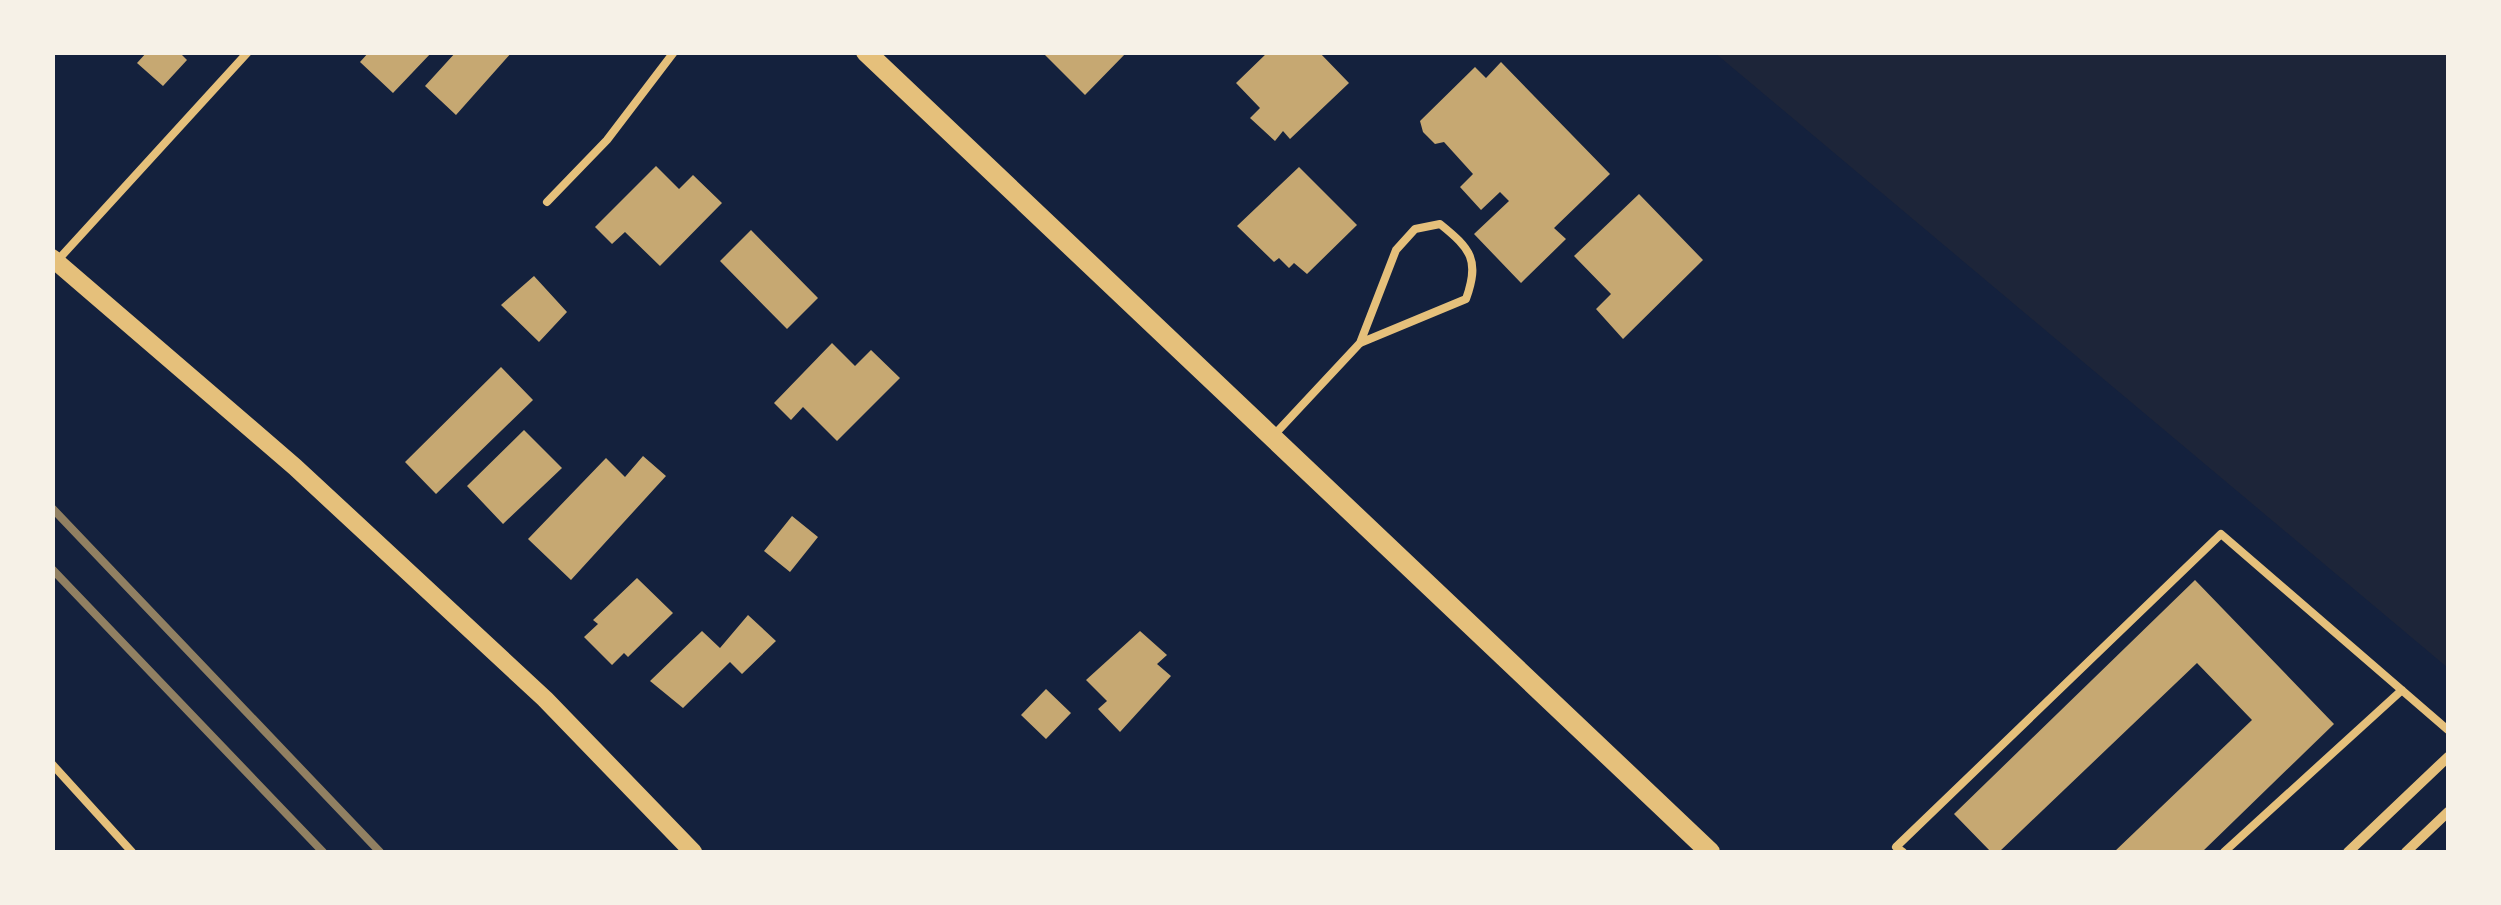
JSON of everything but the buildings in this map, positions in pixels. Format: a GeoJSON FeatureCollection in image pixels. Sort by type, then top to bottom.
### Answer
{"type":"FeatureCollection","features":[{"type":"Feature","properties":{"kind":"main road"},"geometry":{"type":"LineString","coordinates":[[866,52],[1710,852]]}},
{"type":"Feature","properties":{"kind":"street"},"geometry":{"type":"LineString","coordinates":[[55,260],[295,468],[545,700],[692,852]]}},
{"type":"Feature","properties":{"kind":"street"},"geometry":{"type":"LineString","coordinates":[[2348,852],[2448,757]]}},
{"type":"Feature","properties":{"kind":"street"},"geometry":{"type":"LineString","coordinates":[[2406,852],[2448,812]]}},
{"type":"Feature","properties":{"kind":"lane"},"geometry":{"type":"LineString","coordinates":[[55,260],[248,52]]}},
{"type":"Feature","properties":{"kind":"lane"},"geometry":{"type":"LineString","coordinates":[[548,202],[607,140],[674,52]]}},
{"type":"Feature","properties":{"kind":"lane"},"geometry":{"type":"LineString","coordinates":[[1272,437],[1360,343],[1396,250],[1415,229],[1440,224],[1458,238],[1471,256],[1476,273],[1466,299],[1360,343]]}},
{"type":"Feature","properties":{"kind":"lane"},"geometry":{"type":"LineString","coordinates":[[1903,852],[1896,847],[2221,534],[2448,730]]}},
{"type":"Feature","properties":{"kind":"lane"},"geometry":{"type":"LineString","coordinates":[[2224,852],[2402,690]]}},
{"type":"Feature","properties":{"kind":"lane"},"geometry":{"type":"LineString","coordinates":[[52,764],[132,852]]}},
{"type":"Feature","properties":{"kind":"shaded area"},"geometry":{"type":"Polygon","coordinates":[[[1715,53],[2448,53],[2448,668],[1715,53]]]}},
{"type":"Feature","properties":{"kind":"railway"},"geometry":{"type":"LineString","coordinates":[[52,508],[380,852]]}},
{"type":"Feature","properties":{"kind":"railway"},"geometry":{"type":"LineString","coordinates":[[52,569],[323,852]]}}]}
